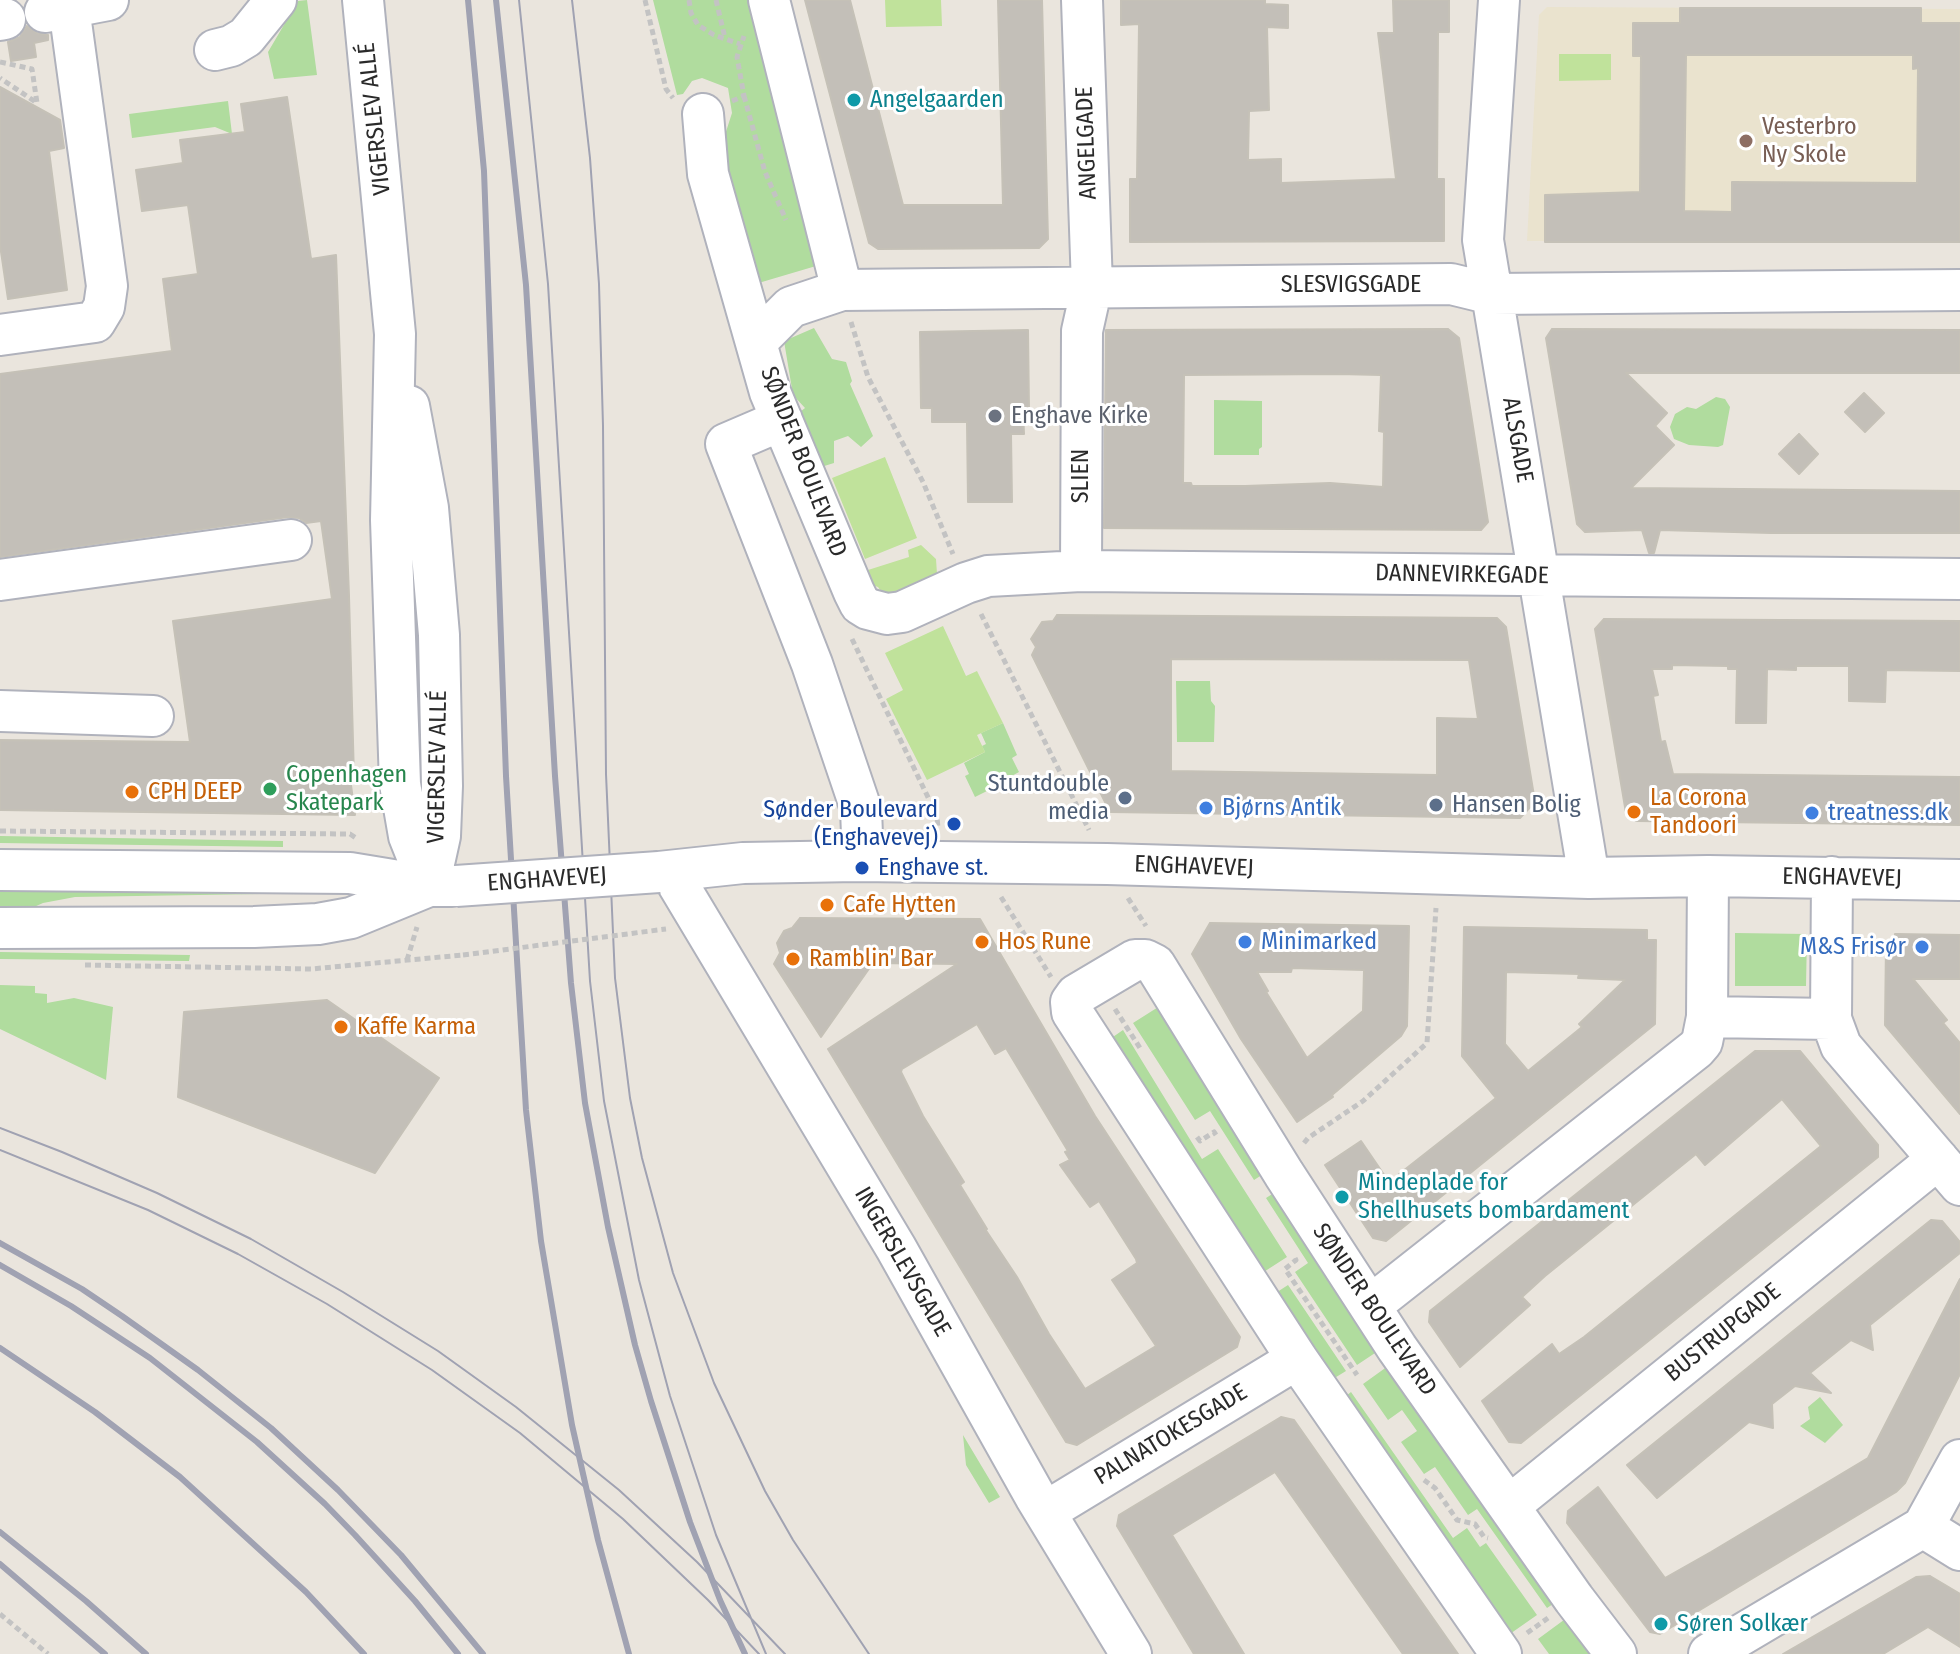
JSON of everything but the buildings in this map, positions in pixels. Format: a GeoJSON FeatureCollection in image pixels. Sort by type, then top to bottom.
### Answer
{"type":"FeatureCollection","features":[{"type":"Feature","properties":{"kind":"street"},"geometry":{"type":"LineString","coordinates":[[0,335],[95,322],[104,307],[106,283],[61,7],[108,0]]}},
{"type":"Feature","properties":{"kind":"street"},"geometry":{"type":"LineString","coordinates":[[215,50],[231,46],[246,37],[276,0]]}},
{"type":"Feature","properties":{"kind":"street","name":"VIGERSLEV ALLÉ"},"geometry":{"type":"LineString","coordinates":[[363,0],[395,334],[391,520],[400,784],[409,836],[443,886]]}},
{"type":"Feature","properties":{"kind":"street","name":"ANGELGADE"},"geometry":{"type":"LineString","coordinates":[[1082,0],[1092,286]]}},
{"type":"Feature","properties":{"kind":"street","name":"ALSGADE"},"geometry":{"type":"LineString","coordinates":[[1499,0],[1483,240],[1589,878]]}},
{"type":"Feature","properties":{"kind":"street"},"geometry":{"type":"LineString","coordinates":[[771,6],[842,290]]}},
{"type":"Feature","properties":{"kind":"street","name":"SØNDER BOULEVARD"},"geometry":{"type":"LineString","coordinates":[[703,114],[708,174],[770,392],[860,604]]}},
{"type":"Feature","properties":{"kind":"street","name":"SLESVIGSGADE"},"geometry":{"type":"LineString","coordinates":[[757,341],[791,307],[842,290],[1451,284],[1492,294],[1960,290]]}},
{"type":"Feature","properties":{"kind":"street","name":"SLIEN"},"geometry":{"type":"LineString","coordinates":[[1081,571],[1082,331],[1092,286]]}},
{"type":"Feature","properties":{"kind":"street"},"geometry":{"type":"LineString","coordinates":[[782,420],[726,444],[812,664],[861,809],[863,861]]}},
{"type":"Feature","properties":{"kind":"street"},"geometry":{"type":"LineString","coordinates":[[0,580],[291,540]]}},
{"type":"Feature","properties":{"kind":"street","name":"DANNEVIRKEGADE"},"geometry":{"type":"LineString","coordinates":[[966,583],[988,576],[1081,571],[1960,579]]}},
{"type":"Feature","properties":{"kind":"street"},"geometry":{"type":"LineString","coordinates":[[860,604],[887,614],[902,612],[966,583]]}},
{"type":"Feature","properties":{"kind":"street"},"geometry":{"type":"LineString","coordinates":[[0,711],[153,716]]}},
{"type":"Feature","properties":{"kind":"street","name":"ENGHAVEVEJ"},"geometry":{"type":"LineString","coordinates":[[0,870],[350,873],[443,886],[743,863],[863,861],[1107,864],[1589,878],[1708,876],[1960,880]]}},
{"type":"Feature","properties":{"kind":"street","name":"INGERSLEVSGADE"},"geometry":{"type":"LineString","coordinates":[[664,871],[896,1248],[1045,1512],[1131,1654]]}},
{"type":"Feature","properties":{"kind":"street"},"geometry":{"type":"LineString","coordinates":[[1370,1306],[1702,1042],[1707,1017],[1708,876]]}},
{"type":"Feature","properties":{"kind":"street"},"geometry":{"type":"LineString","coordinates":[[1832,877],[1831,1019],[1841,1046],[1949,1172]]}},
{"type":"Feature","properties":{"kind":"street","name":"ENGHAVEVEJ"},"geometry":{"type":"LineString","coordinates":[[0,928],[318,924],[351,918],[443,886]]}},
{"type":"Feature","properties":{"kind":"street"},"geometry":{"type":"LineString","coordinates":[[1145,960],[1135,960],[1076,995],[1071,1002],[1072,1012],[1323,1398],[1500,1653]]}},
{"type":"Feature","properties":{"kind":"street","name":"SØNDER BOULEVARD"},"geometry":{"type":"LineString","coordinates":[[1145,960],[1155,965],[1284,1174],[1397,1348],[1499,1523],[1574,1599],[1616,1654]]}},
{"type":"Feature","properties":{"kind":"street"},"geometry":{"type":"LineString","coordinates":[[1707,1017],[1831,1019]]}},
{"type":"Feature","properties":{"kind":"street","name":"BUSTRUPGADE"},"geometry":{"type":"LineString","coordinates":[[1499,1523],[1949,1172]]}},
{"type":"Feature","properties":{"kind":"street","name":"PALNATOKESGADE"},"geometry":{"type":"LineString","coordinates":[[1045,1512],[1297,1359]]}},
{"type":"Feature","properties":{"kind":"street"},"geometry":{"type":"LineString","coordinates":[[1709,1654],[1923,1527],[1960,1460]]}},
{"type":"Feature","properties":{"kind":"street"},"geometry":{"type":"LineString","coordinates":[[1923,1527],[1960,1550]]}},
{"type":"Feature","properties":{"kind":"path"},"geometry":{"type":"LineString","coordinates":[[645,0],[666,89],[674,99],[703,114],[744,96]]}},
{"type":"Feature","properties":{"kind":"path"},"geometry":{"type":"LineString","coordinates":[[689,0],[691,13],[698,25],[714,35],[740,44]]}},
{"type":"Feature","properties":{"kind":"path"},"geometry":{"type":"LineString","coordinates":[[716,0],[725,39]]}},
{"type":"Feature","properties":{"kind":"path"},"geometry":{"type":"LineString","coordinates":[[771,6],[746,33],[737,57],[744,96],[765,172],[788,224]]}},
{"type":"Feature","properties":{"kind":"path"},"geometry":{"type":"LineString","coordinates":[[0,62],[32,69],[37,103],[0,78]]}},
{"type":"Feature","properties":{"kind":"path"},"geometry":{"type":"LineString","coordinates":[[842,290],[868,377],[923,482],[966,583],[1107,864],[1151,935],[1145,960]]}},
{"type":"Feature","properties":{"kind":"path"},"geometry":{"type":"LineString","coordinates":[[860,604],[850,633],[937,816],[941,862]]}},
{"type":"Feature","properties":{"kind":"path"},"geometry":{"type":"LineString","coordinates":[[980,862],[1072,1012]]}},
{"type":"Feature","properties":{"kind":"path"},"geometry":{"type":"LineString","coordinates":[[1308,1138],[1363,1101],[1427,1043],[1435,927]]}},
{"type":"Feature","properties":{"kind":"path"},"geometry":{"type":"LineString","coordinates":[[78,965],[311,969],[463,955],[666,929]]}},
{"type":"Feature","properties":{"kind":"path"},"geometry":{"type":"LineString","coordinates":[[1193,1131],[1200,1141],[1214,1132],[1219,1139]]}},
{"type":"Feature","properties":{"kind":"path"},"geometry":{"type":"LineString","coordinates":[[1292,1253],[1296,1260],[1285,1269],[1357,1375]]}},
{"type":"Feature","properties":{"kind":"path"},"geometry":{"type":"LineString","coordinates":[[1323,1398],[1397,1348]]}},
{"type":"Feature","properties":{"kind":"path"},"geometry":{"type":"LineString","coordinates":[[1420,1477],[1435,1488],[1457,1520],[1475,1524],[1484,1537],[1499,1523]]}},
{"type":"Feature","properties":{"kind":"path"},"geometry":{"type":"LineString","coordinates":[[1500,1653],[1574,1599]]}},
{"type":"Feature","properties":{"kind":"path"},"geometry":{"type":"LineString","coordinates":[[0,1614],[48,1654]]}},
{"type":"Feature","properties":{"kind":"shaded area","name":"Vesterbro Ny Skole"},"geometry":{"type":"Polygon","coordinates":[[[1547,7],[1960,9],[1960,242],[1527,241],[1539,15],[1547,7]]]}},
{"type":"Feature","properties":{"kind":"green space"},"geometry":{"type":"Polygon","coordinates":[[[307,0],[317,75],[274,79],[268,52],[298,1],[307,0]]]}},
{"type":"Feature","properties":{"kind":"green space"},"geometry":{"type":"Polygon","coordinates":[[[653,0],[748,0],[816,266],[745,287],[713,172],[732,113],[728,88],[702,78],[692,81],[683,94],[677,95],[653,0]]]}},
{"type":"Feature","properties":{"kind":"green space"},"geometry":{"type":"Polygon","coordinates":[[[885,0],[941,0],[942,26],[886,27],[885,0]]]}},
{"type":"Feature","properties":{"kind":"green space"},"geometry":{"type":"Polygon","coordinates":[[[1559,54],[1611,54],[1611,80],[1559,81],[1559,54]]]}},
{"type":"Feature","properties":{"kind":"green space"},"geometry":{"type":"Polygon","coordinates":[[[228,101],[232,134],[215,127],[132,138],[129,114],[228,101]]]}},
{"type":"Feature","properties":{"kind":"green space"},"geometry":{"type":"Polygon","coordinates":[[[814,328],[832,359],[846,362],[852,381],[850,384],[873,436],[861,447],[848,436],[834,441],[834,463],[821,467],[800,412],[805,408],[793,395],[784,341],[814,328]]]}},
{"type":"Feature","properties":{"kind":"green space"},"geometry":{"type":"Polygon","coordinates":[[[1716,397],[1725,399],[1730,407],[1723,445],[1689,445],[1674,439],[1670,427],[1675,414],[1687,407],[1696,409],[1716,397]]]}},
{"type":"Feature","properties":{"kind":"green space"},"geometry":{"type":"Polygon","coordinates":[[[1214,400],[1262,401],[1262,447],[1259,455],[1214,455],[1214,400]]]}},
{"type":"Feature","properties":{"kind":"green space"},"geometry":{"type":"Polygon","coordinates":[[[885,457],[917,538],[865,559],[832,478],[885,457]]]}},
{"type":"Feature","properties":{"kind":"green space"},"geometry":{"type":"Polygon","coordinates":[[[921,545],[936,559],[937,574],[914,583],[914,587],[885,597],[878,587],[869,584],[868,570],[909,557],[908,550],[921,545]]]}},
{"type":"Feature","properties":{"kind":"green space"},"geometry":{"type":"Polygon","coordinates":[[[943,626],[966,676],[977,671],[1003,723],[977,735],[985,752],[927,780],[886,699],[903,690],[885,653],[943,626]]]}},
{"type":"Feature","properties":{"kind":"green space"},"geometry":{"type":"Polygon","coordinates":[[[1176,681],[1210,681],[1211,701],[1215,706],[1214,742],[1177,742],[1176,681]]]}},
{"type":"Feature","properties":{"kind":"green space"},"geometry":{"type":"Polygon","coordinates":[[[1003,723],[1017,755],[1012,758],[1019,772],[975,797],[965,776],[969,774],[964,763],[985,752],[982,746],[986,744],[981,733],[1003,723]]]}},
{"type":"Feature","properties":{"kind":"green space"},"geometry":{"type":"Polygon","coordinates":[[[0,836],[283,841],[283,847],[0,843],[0,836]]]}},
{"type":"Feature","properties":{"kind":"green space"},"geometry":{"type":"Polygon","coordinates":[[[0,883],[323,887],[323,893],[75,897],[43,903],[25,911],[0,912],[0,883]]]}},
{"type":"Feature","properties":{"kind":"green space"},"geometry":{"type":"Polygon","coordinates":[[[1735,933],[1807,934],[1806,986],[1735,986],[1735,933]]]}},
{"type":"Feature","properties":{"kind":"green space"},"geometry":{"type":"Polygon","coordinates":[[[0,952],[190,955],[189,961],[0,959],[0,952]]]}},
{"type":"Feature","properties":{"kind":"green space"},"geometry":{"type":"Polygon","coordinates":[[[0,985],[35,986],[35,993],[47,994],[47,1003],[74,998],[113,1007],[106,1080],[0,1029],[0,985]]]}},
{"type":"Feature","properties":{"kind":"green space"},"geometry":{"type":"Polygon","coordinates":[[[1163,1004],[1268,1171],[1254,1180],[1210,1111],[1195,1120],[1133,1023],[1163,1004]]]}},
{"type":"Feature","properties":{"kind":"green space"},"geometry":{"type":"Polygon","coordinates":[[[1123,1030],[1202,1159],[1218,1149],[1287,1257],[1256,1277],[1110,1039],[1123,1030]]]}},
{"type":"Feature","properties":{"kind":"green space"},"geometry":{"type":"Polygon","coordinates":[[[1280,1189],[1384,1347],[1357,1365],[1295,1272],[1308,1263],[1266,1198],[1280,1189]]]}},
{"type":"Feature","properties":{"kind":"green space"},"geometry":{"type":"Polygon","coordinates":[[[1288,1285],[1346,1371],[1328,1382],[1271,1296],[1288,1285]]]}},
{"type":"Feature","properties":{"kind":"green space"},"geometry":{"type":"Polygon","coordinates":[[[1395,1361],[1562,1598],[1547,1608],[1477,1509],[1468,1515],[1435,1467],[1424,1474],[1401,1442],[1417,1431],[1402,1410],[1388,1420],[1363,1384],[1395,1361]]]}},
{"type":"Feature","properties":{"kind":"green space"},"geometry":{"type":"Polygon","coordinates":[[[1351,1392],[1453,1538],[1467,1528],[1480,1547],[1486,1543],[1537,1615],[1507,1636],[1341,1400],[1351,1392]]]}},
{"type":"Feature","properties":{"kind":"green space"},"geometry":{"type":"Polygon","coordinates":[[[1820,1397],[1843,1425],[1825,1443],[1800,1426],[1810,1419],[1808,1407],[1820,1397]]]}},
{"type":"Feature","properties":{"kind":"green space"},"geometry":{"type":"Polygon","coordinates":[[[963,1435],[1000,1497],[989,1503],[966,1465],[963,1435]]]}},
{"type":"Feature","properties":{"kind":"green space"},"geometry":{"type":"Polygon","coordinates":[[[1572,1614],[1602,1654],[1549,1654],[1538,1639],[1572,1614]]]}},
{"type":"Feature","properties":{"kind":"tram line"},"geometry":{"type":"LineString","coordinates":[[519,0],[548,284],[590,981],[604,1101],[639,1280],[670,1396],[716,1535],[766,1654]]}},
{"type":"Feature","properties":{"kind":"tram line"},"geometry":{"type":"LineString","coordinates":[[572,0],[590,158],[599,284],[606,774],[615,978],[630,1098],[642,1158],[673,1273],[714,1383],[765,1491],[793,1540],[869,1654]]}},
{"type":"Feature","properties":{"kind":"tram line"},"geometry":{"type":"LineString","coordinates":[[0,1128],[157,1193],[251,1239],[438,1351],[516,1407],[619,1490],[697,1562],[785,1654]]}},
{"type":"Feature","properties":{"kind":"tram line"},"geometry":{"type":"LineString","coordinates":[[0,1150],[148,1210],[238,1254],[327,1304],[432,1370],[520,1433],[623,1519],[759,1654]]}},
{"type":"Feature","properties":{"kind":"railway"},"geometry":{"type":"LineString","coordinates":[[468,0],[484,171],[506,776],[526,1110],[541,1241],[572,1425],[598,1540],[629,1654]]}},
{"type":"Feature","properties":{"kind":"railway"},"geometry":{"type":"LineString","coordinates":[[496,0],[526,285],[555,776],[571,983],[585,1103],[608,1227],[651,1401],[690,1522],[745,1654]]}},
{"type":"Feature","properties":{"kind":"railway"},"geometry":{"type":"LineString","coordinates":[[0,1243],[82,1289],[122,1316],[198,1370],[271,1428],[338,1490],[401,1555],[483,1654]]}},
{"type":"Feature","properties":{"kind":"railway"},"geometry":{"type":"LineString","coordinates":[[0,1265],[71,1306],[150,1358],[257,1442],[355,1535],[458,1654]]}},
{"type":"Feature","properties":{"kind":"railway"},"geometry":{"type":"LineString","coordinates":[[0,1348],[95,1412],[180,1477],[306,1592],[364,1654]]}},
{"type":"Feature","properties":{"kind":"railway"},"geometry":{"type":"LineString","coordinates":[[0,1532],[146,1654]]}},
{"type":"Feature","properties":{"kind":"railway"},"geometry":{"type":"LineString","coordinates":[[0,1564],[105,1654]]}},
{"type":"Feature","properties":{"kind":"place","name":"Angelgaarden"},"geometry":{"type":"Point","coordinates":[854,100]}},
{"type":"Feature","properties":{"kind":"place","name":"Vesterbro Ny Skole"},"geometry":{"type":"Point","coordinates":[1746,141]}},
{"type":"Feature","properties":{"kind":"place","name":"Enghave Kirke"},"geometry":{"type":"Point","coordinates":[995,416]}},
{"type":"Feature","properties":{"kind":"place","name":"Copenhagen Skatepark"},"geometry":{"type":"Point","coordinates":[270,789]}},
{"type":"Feature","properties":{"kind":"place","name":"CPH DEEP"},"geometry":{"type":"Point","coordinates":[132,792]}},
{"type":"Feature","properties":{"kind":"place","name":"Stuntdouble media"},"geometry":{"type":"Point","coordinates":[1125,798]}},
{"type":"Feature","properties":{"kind":"place","name":"Hansen Bolig"},"geometry":{"type":"Point","coordinates":[1436,805]}},
{"type":"Feature","properties":{"kind":"place","name":"Bjørns Antik"},"geometry":{"type":"Point","coordinates":[1206,808]}},
{"type":"Feature","properties":{"kind":"place","name":"La Corona Tandoori"},"geometry":{"type":"Point","coordinates":[1634,812]}},
{"type":"Feature","properties":{"kind":"place","name":"treatness.dk"},"geometry":{"type":"Point","coordinates":[1812,813]}},
{"type":"Feature","properties":{"kind":"place","name":"Sønder Boulevard (Enghavevej)"},"geometry":{"type":"Point","coordinates":[954,824]}},
{"type":"Feature","properties":{"kind":"place","name":"Enghave st."},"geometry":{"type":"Point","coordinates":[862,868]}},
{"type":"Feature","properties":{"kind":"place","name":"Cafe Hytten"},"geometry":{"type":"Point","coordinates":[827,905]}},
{"type":"Feature","properties":{"kind":"place","name":"Hos Rune"},"geometry":{"type":"Point","coordinates":[982,942]}},
{"type":"Feature","properties":{"kind":"place","name":"Minimarked"},"geometry":{"type":"Point","coordinates":[1245,942]}},
{"type":"Feature","properties":{"kind":"place","name":"M&S Frisør"},"geometry":{"type":"Point","coordinates":[1922,947]}},
{"type":"Feature","properties":{"kind":"place","name":"Ramblin' Bar"},"geometry":{"type":"Point","coordinates":[793,959]}},
{"type":"Feature","properties":{"kind":"place","name":"Kaffe Karma"},"geometry":{"type":"Point","coordinates":[341,1027]}},
{"type":"Feature","properties":{"kind":"place","name":"Mindeplade for Shellhusets bombardament"},"geometry":{"type":"Point","coordinates":[1342,1197]}},
{"type":"Feature","properties":{"kind":"place","name":"Søren Solkær"},"geometry":{"type":"Point","coordinates":[1661,1624]}}]}
